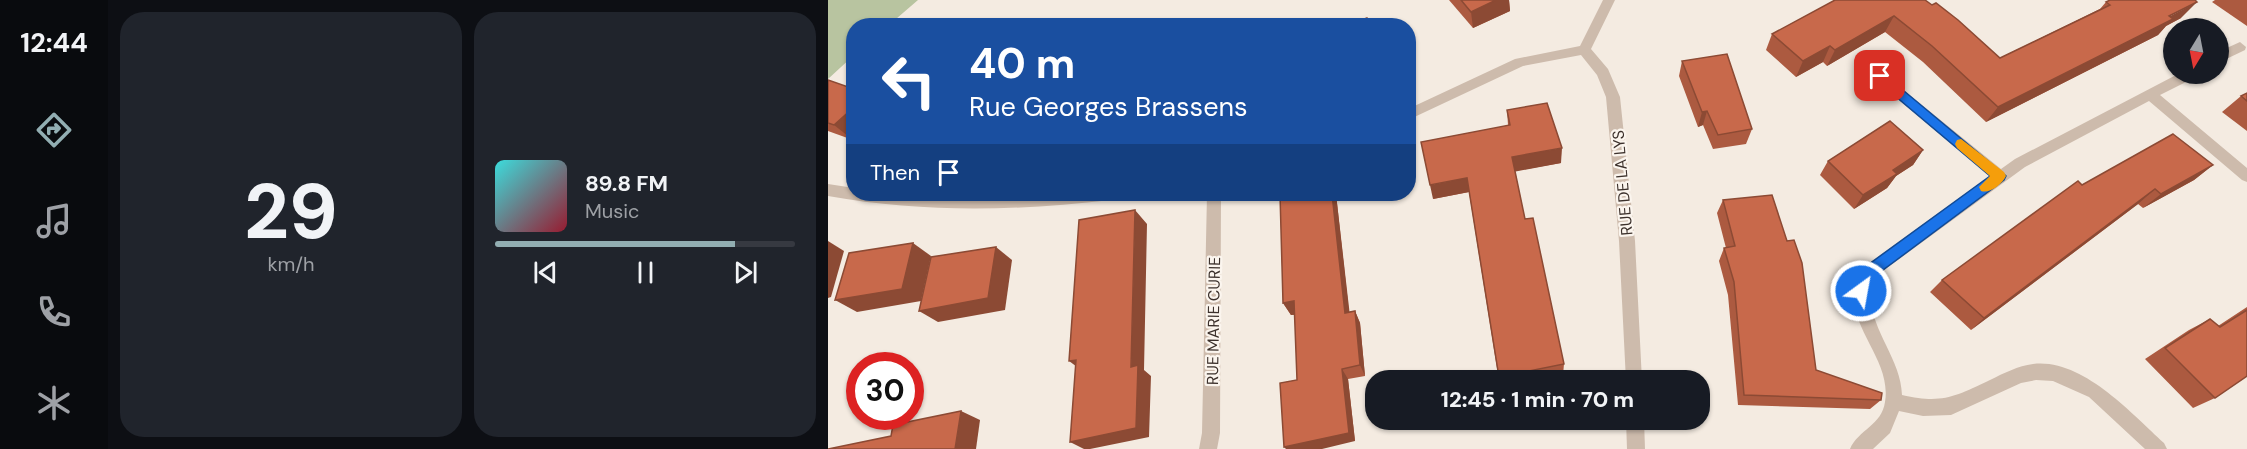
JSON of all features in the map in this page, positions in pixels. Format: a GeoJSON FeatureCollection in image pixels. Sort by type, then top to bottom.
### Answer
{"type":"FeatureCollection","features":[{"type":"Feature","properties":{"kind":"street"},"geometry":{"type":"LineString","coordinates":[[1416,112],[1520,62],[1584,50],[1605,1]]}},
{"type":"Feature","properties":{"kind":"street"},"geometry":{"type":"LineString","coordinates":[[2229,52],[2240,47]]}},
{"type":"Feature","properties":{"kind":"street","name":"RUE DE LA LYS"},"geometry":{"type":"LineString","coordinates":[[1584,50],[1603,73],[1613,97],[1627,241],[1633,370]]}},
{"type":"Feature","properties":{"kind":"street"},"geometry":{"type":"LineString","coordinates":[[1880,76],[2000,176]]}},
{"type":"Feature","properties":{"kind":"street"},"geometry":{"type":"LineString","coordinates":[[1859,449],[1884,426],[1894,402],[1893,376],[1861,305],[1861,291],[1870,271],[2000,176],[2169,84]]}},
{"type":"Feature","properties":{"kind":"street"},"geometry":{"type":"LineString","coordinates":[[2149,94],[2247,176]]}},
{"type":"Feature","properties":{"kind":"street"},"geometry":{"type":"LineString","coordinates":[[828,190],[846,193]]}},
{"type":"Feature","properties":{"kind":"street"},"geometry":{"type":"LineString","coordinates":[[905,201],[967,203],[1017,201]]}},
{"type":"Feature","properties":{"kind":"street","name":"RUE MARIE CURIE"},"geometry":{"type":"LineString","coordinates":[[1208,449],[1212,433],[1214,201]]}},
{"type":"Feature","properties":{"kind":"street"},"geometry":{"type":"LineString","coordinates":[[1894,402],[1923,408],[1952,407],[2019,375],[2036,372],[2054,373],[2095,391],[2158,449]]}},
{"type":"Feature","properties":{"kind":"street"},"geometry":{"type":"LineString","coordinates":[[1635,430],[1636,449]]}},
{"type":"Feature","properties":{"kind":"green space"},"geometry":{"type":"Polygon","coordinates":[[[828,0],[918,0],[897,18],[846,18],[846,62],[828,79],[828,0]]]}},
{"type":"Feature","properties":{"kind":"building"},"geometry":{"type":"Polygon","coordinates":[[[1461,0],[1496,0],[1471,12],[1461,0]]]}},
{"type":"Feature","properties":{"kind":"building"},"geometry":{"type":"Polygon","coordinates":[[[1835,0],[1925,0],[1932,5],[1936,3],[1958,20],[2000,58],[2110,5],[2106,2],[2110,0],[2195,0],[2197,2],[2169,16],[2172,18],[2163,18],[2163,24],[1998,107],[1932,46],[1894,16],[1835,50],[1830,46],[1803,61],[1772,34],[1835,0]]]}},
{"type":"Feature","properties":{"kind":"building"},"geometry":{"type":"Polygon","coordinates":[[[1727,54],[1752,129],[1718,135],[1707,111],[1702,112],[1682,61],[1727,54]]]}},
{"type":"Feature","properties":{"kind":"building"},"geometry":{"type":"Polygon","coordinates":[[[828,80],[846,86],[846,114],[834,125],[828,123],[828,80]]]}},
{"type":"Feature","properties":{"kind":"building"},"geometry":{"type":"Polygon","coordinates":[[[2247,93],[2247,101],[2241,96],[2247,93]]]}},
{"type":"Feature","properties":{"kind":"building"},"geometry":{"type":"Polygon","coordinates":[[[1547,103],[1562,148],[1512,157],[1525,219],[1533,218],[1564,364],[1534,370],[1498,370],[1467,178],[1430,185],[1421,142],[1510,125],[1507,110],[1547,103]]]}},
{"type":"Feature","properties":{"kind":"building"},"geometry":{"type":"Polygon","coordinates":[[[1890,121],[1923,150],[1893,170],[1897,174],[1863,195],[1828,161],[1890,121]]]}},
{"type":"Feature","properties":{"kind":"building"},"geometry":{"type":"Polygon","coordinates":[[[2173,134],[2213,165],[2161,194],[2155,189],[1984,318],[1942,280],[2078,181],[2082,185],[2173,134]]]}},
{"type":"Feature","properties":{"kind":"building"},"geometry":{"type":"Polygon","coordinates":[[[1772,195],[1787,241],[1794,240],[1802,263],[1816,370],[1882,393],[1881,400],[1744,395],[1734,282],[1724,248],[1735,246],[1723,200],[1772,195]]]}},
{"type":"Feature","properties":{"kind":"building"},"geometry":{"type":"Polygon","coordinates":[[[1280,201],[1333,201],[1345,313],[1355,311],[1360,365],[1342,369],[1349,433],[1284,447],[1280,383],[1297,380],[1294,301],[1283,303],[1280,201]]]}},
{"type":"Feature","properties":{"kind":"building"},"geometry":{"type":"Polygon","coordinates":[[[1135,210],[1131,367],[1138,365],[1136,428],[1070,442],[1076,360],[1069,361],[1079,220],[1135,210]]]}},
{"type":"Feature","properties":{"kind":"building"},"geometry":{"type":"Polygon","coordinates":[[[913,243],[902,289],[835,300],[849,253],[913,243]]]}},
{"type":"Feature","properties":{"kind":"building"},"geometry":{"type":"Polygon","coordinates":[[[996,247],[988,298],[919,311],[931,257],[996,247]]]}},
{"type":"Feature","properties":{"kind":"building"},"geometry":{"type":"Polygon","coordinates":[[[2247,310],[2247,376],[2215,398],[2165,348],[2210,319],[2220,327],[2247,310]]]}},
{"type":"Feature","properties":{"kind":"building"},"geometry":{"type":"Polygon","coordinates":[[[961,411],[955,449],[828,449],[891,436],[892,430],[924,430],[924,419],[961,411]]]}},
{"type":"Feature","properties":{"kind":"slow traffic"},"geometry":{"type":"LineString","coordinates":[[1961,144],[2000,176],[1985,187]]}},
{"type":"Feature","properties":{"kind":"route"},"geometry":{"type":"LineString","coordinates":[[1861,291],[1870,271],[2000,176],[1880,76]]}}]}
